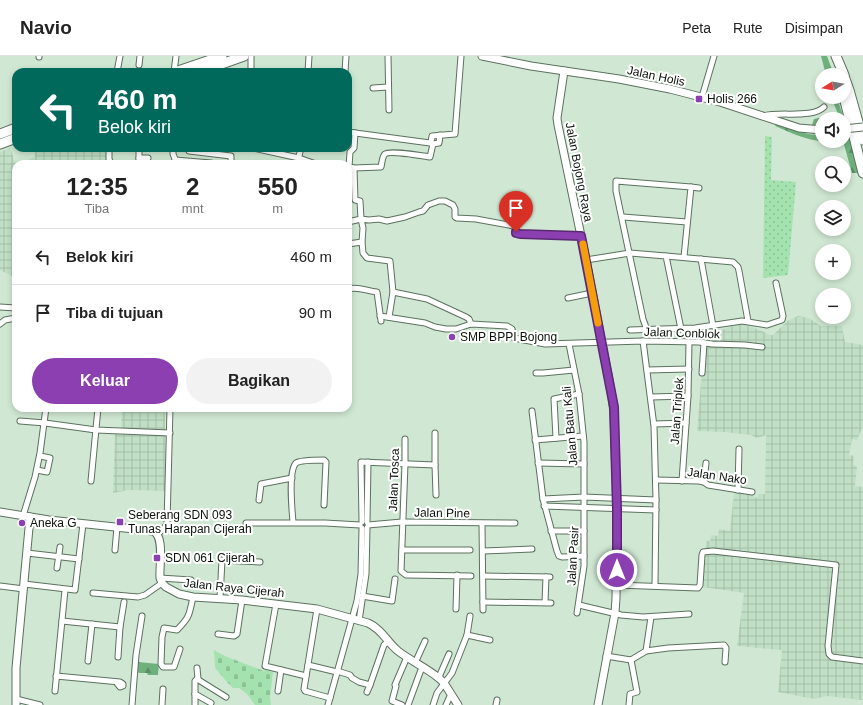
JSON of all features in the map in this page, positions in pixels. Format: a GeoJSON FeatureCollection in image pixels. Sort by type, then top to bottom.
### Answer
{"type":"FeatureCollection","features":[{"type":"Feature","properties":{"kind":"highway"},"geometry":{"type":"LineString","coordinates":[[185,68],[222,56]]}},
{"type":"Feature","properties":{"kind":"highway"},"geometry":{"type":"LineString","coordinates":[[210,68],[244,56]]}},
{"type":"Feature","properties":{"kind":"highway"},"geometry":{"type":"LineString","coordinates":[[830,56],[834,68]]}},
{"type":"Feature","properties":{"kind":"highway"},"geometry":{"type":"LineString","coordinates":[[836,56],[841,68]]}},
{"type":"Feature","properties":{"kind":"highway"},"geometry":{"type":"LineString","coordinates":[[851,94],[863,140]]}},
{"type":"Feature","properties":{"kind":"highway"},"geometry":{"type":"LineString","coordinates":[[846,104],[863,173]]}},
{"type":"Feature","properties":{"kind":"highway"},"geometry":{"type":"LineString","coordinates":[[0,134],[12,130]]}},
{"type":"Feature","properties":{"kind":"highway"},"geometry":{"type":"LineString","coordinates":[[0,144],[12,140]]}},
{"type":"Feature","properties":{"kind":"street"},"geometry":{"type":"LineString","coordinates":[[118,68],[120,56]]}},
{"type":"Feature","properties":{"kind":"street"},"geometry":{"type":"LineString","coordinates":[[139,65],[140,56]]}},
{"type":"Feature","properties":{"kind":"street"},"geometry":{"type":"LineString","coordinates":[[174,68],[176,56]]}},
{"type":"Feature","properties":{"kind":"street"},"geometry":{"type":"LineString","coordinates":[[251,56],[251,68]]}},
{"type":"Feature","properties":{"kind":"street"},"geometry":{"type":"LineString","coordinates":[[308,68],[309,56]]}},
{"type":"Feature","properties":{"kind":"street"},"geometry":{"type":"LineString","coordinates":[[345,68],[346,56]]}},
{"type":"Feature","properties":{"kind":"street"},"geometry":{"type":"LineString","coordinates":[[388,56],[389,110]]}},
{"type":"Feature","properties":{"kind":"street"},"geometry":{"type":"LineString","coordinates":[[352,168],[380,167],[386,153],[393,152],[430,158],[432,136],[454,135],[456,133],[462,56]]}},
{"type":"Feature","properties":{"kind":"street","name":"Jalan Holis"},"geometry":{"type":"LineString","coordinates":[[482,56],[564,72],[626,80],[702,97],[799,128],[815,129]]}},
{"type":"Feature","properties":{"kind":"street"},"geometry":{"type":"LineString","coordinates":[[702,97],[714,56]]}},
{"type":"Feature","properties":{"kind":"street","name":"Jalan Bojong Raya"},"geometry":{"type":"LineString","coordinates":[[564,72],[558,125],[614,407],[617,509],[617,585],[615,613],[598,705]]}},
{"type":"Feature","properties":{"kind":"street"},"geometry":{"type":"LineString","coordinates":[[373,88],[388,88]]}},
{"type":"Feature","properties":{"kind":"street"},"geometry":{"type":"LineString","coordinates":[[763,116],[774,114],[814,113],[824,107]]}},
{"type":"Feature","properties":{"kind":"street"},"geometry":{"type":"LineString","coordinates":[[851,128],[863,127]]}},
{"type":"Feature","properties":{"kind":"street"},"geometry":{"type":"LineString","coordinates":[[352,133],[432,144]]}},
{"type":"Feature","properties":{"kind":"street"},"geometry":{"type":"LineString","coordinates":[[352,150],[354,148],[355,133]]}},
{"type":"Feature","properties":{"kind":"street"},"geometry":{"type":"LineString","coordinates":[[204,152],[231,156],[231,160]]}},
{"type":"Feature","properties":{"kind":"street"},"geometry":{"type":"LineString","coordinates":[[271,152],[305,160]]}},
{"type":"Feature","properties":{"kind":"street"},"geometry":{"type":"LineString","coordinates":[[299,158],[300,152]]}},
{"type":"Feature","properties":{"kind":"street"},"geometry":{"type":"LineString","coordinates":[[142,160],[148,158]]}},
{"type":"Feature","properties":{"kind":"street"},"geometry":{"type":"LineString","coordinates":[[352,181],[355,200],[360,200],[363,253],[367,258],[391,262],[393,292],[389,318]]}},
{"type":"Feature","properties":{"kind":"street"},"geometry":{"type":"LineString","coordinates":[[647,330],[615,182],[699,188]]}},
{"type":"Feature","properties":{"kind":"street"},"geometry":{"type":"LineString","coordinates":[[684,257],[691,188]]}},
{"type":"Feature","properties":{"kind":"street"},"geometry":{"type":"LineString","coordinates":[[352,221],[361,219],[379,219],[385,221],[405,217],[423,211],[428,205],[439,201],[445,201],[454,206],[455,217],[457,218],[476,219],[514,226],[516,233],[520,234],[581,236]]}},
{"type":"Feature","properties":{"kind":"street"},"geometry":{"type":"LineString","coordinates":[[623,217],[687,222]]}},
{"type":"Feature","properties":{"kind":"street"},"geometry":{"type":"LineString","coordinates":[[352,243],[362,242]]}},
{"type":"Feature","properties":{"kind":"street"},"geometry":{"type":"LineString","coordinates":[[586,260],[630,253],[729,260],[738,267],[748,321]]}},
{"type":"Feature","properties":{"kind":"street"},"geometry":{"type":"LineString","coordinates":[[666,256],[681,329]]}},
{"type":"Feature","properties":{"kind":"street"},"geometry":{"type":"LineString","coordinates":[[701,259],[713,326]]}},
{"type":"Feature","properties":{"kind":"street"},"geometry":{"type":"LineString","coordinates":[[630,330],[681,329],[713,326],[739,321],[748,321],[767,325],[782,320],[783,316],[776,283]]}},
{"type":"Feature","properties":{"kind":"street"},"geometry":{"type":"LineString","coordinates":[[352,288],[356,287],[377,292],[380,318],[425,323],[446,329],[456,329],[471,324],[466,317],[427,299],[393,292]]}},
{"type":"Feature","properties":{"kind":"street"},"geometry":{"type":"LineString","coordinates":[[568,298],[592,293]]}},
{"type":"Feature","properties":{"kind":"street"},"geometry":{"type":"LineString","coordinates":[[0,307],[12,308]]}},
{"type":"Feature","properties":{"kind":"street"},"geometry":{"type":"LineString","coordinates":[[0,324],[5,320],[12,319]]}},
{"type":"Feature","properties":{"kind":"street","name":"Jalan Conblok"},"geometry":{"type":"LineString","coordinates":[[471,324],[507,326],[512,329],[514,338],[545,344],[643,341],[745,344],[762,347]]}},
{"type":"Feature","properties":{"kind":"street"},"geometry":{"type":"LineString","coordinates":[[643,341],[654,424],[656,480],[655,586]]}},
{"type":"Feature","properties":{"kind":"street","name":"Jalan Triplek"},"geometry":{"type":"LineString","coordinates":[[682,481],[688,396],[689,342]]}},
{"type":"Feature","properties":{"kind":"street"},"geometry":{"type":"LineString","coordinates":[[702,373],[704,342]]}},
{"type":"Feature","properties":{"kind":"street","name":"Jalan Batu Kali"},"geometry":{"type":"LineString","coordinates":[[569,344],[579,394],[583,436],[584,508]]}},
{"type":"Feature","properties":{"kind":"street"},"geometry":{"type":"LineString","coordinates":[[536,373],[574,370]]}},
{"type":"Feature","properties":{"kind":"street"},"geometry":{"type":"LineString","coordinates":[[647,370],[689,370]]}},
{"type":"Feature","properties":{"kind":"street"},"geometry":{"type":"LineString","coordinates":[[556,438],[554,399],[579,394]]}},
{"type":"Feature","properties":{"kind":"street"},"geometry":{"type":"LineString","coordinates":[[651,397],[688,396]]}},
{"type":"Feature","properties":{"kind":"street"},"geometry":{"type":"LineString","coordinates":[[532,411],[544,506],[559,556],[584,556]]}},
{"type":"Feature","properties":{"kind":"street"},"geometry":{"type":"LineString","coordinates":[[40,705],[16,702],[16,668],[27,553],[27,517],[40,456],[46,412]]}},
{"type":"Feature","properties":{"kind":"street"},"geometry":{"type":"LineString","coordinates":[[91,481],[98,412]]}},
{"type":"Feature","properties":{"kind":"street"},"geometry":{"type":"LineString","coordinates":[[158,534],[167,524],[170,412]]}},
{"type":"Feature","properties":{"kind":"street"},"geometry":{"type":"LineString","coordinates":[[20,421],[45,422],[96,430],[170,433]]}},
{"type":"Feature","properties":{"kind":"street"},"geometry":{"type":"LineString","coordinates":[[654,424],[686,423]]}},
{"type":"Feature","properties":{"kind":"street"},"geometry":{"type":"LineString","coordinates":[[435,433],[436,495]]}},
{"type":"Feature","properties":{"kind":"street"},"geometry":{"type":"LineString","coordinates":[[535,440],[583,436]]}},
{"type":"Feature","properties":{"kind":"street","name":"Jalan Tosca"},"geometry":{"type":"LineString","coordinates":[[405,439],[401,571],[406,575],[457,576]]}},
{"type":"Feature","properties":{"kind":"street"},"geometry":{"type":"LineString","coordinates":[[738,490],[739,449]]}},
{"type":"Feature","properties":{"kind":"street"},"geometry":{"type":"LineString","coordinates":[[37,470],[47,472],[50,458],[40,456]]}},
{"type":"Feature","properties":{"kind":"street"},"geometry":{"type":"LineString","coordinates":[[293,522],[292,478],[296,464],[300,462],[324,460],[326,462],[324,505]]}},
{"type":"Feature","properties":{"kind":"street"},"geometry":{"type":"LineString","coordinates":[[328,705],[337,672],[356,620],[366,574],[364,481],[361,462],[435,465]]}},
{"type":"Feature","properties":{"kind":"street"},"geometry":{"type":"LineString","coordinates":[[704,482],[706,462]]}},
{"type":"Feature","properties":{"kind":"street"},"geometry":{"type":"LineString","coordinates":[[538,463],[584,464]]}},
{"type":"Feature","properties":{"kind":"street"},"geometry":{"type":"LineString","coordinates":[[259,500],[261,484],[292,478]]}},
{"type":"Feature","properties":{"kind":"street","name":"Jalan Nako"},"geometry":{"type":"LineString","coordinates":[[656,480],[704,482],[708,486],[752,492]]}},
{"type":"Feature","properties":{"kind":"street"},"geometry":{"type":"LineString","coordinates":[[543,499],[584,497],[656,500]]}},
{"type":"Feature","properties":{"kind":"street"},"geometry":{"type":"LineString","coordinates":[[544,506],[656,510]]}},
{"type":"Feature","properties":{"kind":"street","name":"Jalan Pasir"},"geometry":{"type":"LineString","coordinates":[[577,613],[584,556],[584,508]]}},
{"type":"Feature","properties":{"kind":"street"},"geometry":{"type":"LineString","coordinates":[[0,512],[83,524],[153,531],[158,534],[160,541],[161,580]]}},
{"type":"Feature","properties":{"kind":"street","name":"Jalan Pine"},"geometry":{"type":"LineString","coordinates":[[246,523],[293,522],[364,525],[402,522],[482,524],[515,523]]}},
{"type":"Feature","properties":{"kind":"street"},"geometry":{"type":"LineString","coordinates":[[0,586],[75,590],[83,524]]}},
{"type":"Feature","properties":{"kind":"street"},"geometry":{"type":"LineString","coordinates":[[482,524],[483,610]]}},
{"type":"Feature","properties":{"kind":"street"},"geometry":{"type":"LineString","coordinates":[[115,550],[117,527]]}},
{"type":"Feature","properties":{"kind":"street"},"geometry":{"type":"LineString","coordinates":[[551,531],[584,531]]}},
{"type":"Feature","properties":{"kind":"street"},"geometry":{"type":"LineString","coordinates":[[57,568],[60,547]]}},
{"type":"Feature","properties":{"kind":"street"},"geometry":{"type":"LineString","coordinates":[[483,550],[532,548]]}},
{"type":"Feature","properties":{"kind":"street"},"geometry":{"type":"LineString","coordinates":[[402,550],[470,550]]}},
{"type":"Feature","properties":{"kind":"street"},"geometry":{"type":"LineString","coordinates":[[617,585],[698,588],[702,555],[703,552],[706,551],[836,565],[828,646],[829,654],[832,657],[863,661]]}},
{"type":"Feature","properties":{"kind":"street"},"geometry":{"type":"LineString","coordinates":[[27,553],[59,558],[79,559]]}},
{"type":"Feature","properties":{"kind":"street"},"geometry":{"type":"LineString","coordinates":[[220,598],[222,560],[260,562]]}},
{"type":"Feature","properties":{"kind":"street"},"geometry":{"type":"LineString","coordinates":[[456,609],[457,576],[471,576]]}},
{"type":"Feature","properties":{"kind":"street"},"geometry":{"type":"LineString","coordinates":[[482,576],[548,577],[548,603],[483,602]]}},
{"type":"Feature","properties":{"kind":"street"},"geometry":{"type":"LineString","coordinates":[[361,596],[392,601],[395,579]]}},
{"type":"Feature","properties":{"kind":"street"},"geometry":{"type":"LineString","coordinates":[[93,593],[138,597],[145,595],[161,580],[191,580]]}},
{"type":"Feature","properties":{"kind":"street","name":"Jalan Raya Cijerah"},"geometry":{"type":"LineString","coordinates":[[161,580],[170,591],[179,594],[193,597],[242,600],[317,609],[375,626],[396,649],[441,680],[458,705]]}},
{"type":"Feature","properties":{"kind":"street"},"geometry":{"type":"LineString","coordinates":[[55,691],[65,590]]}},
{"type":"Feature","properties":{"kind":"street"},"geometry":{"type":"LineString","coordinates":[[180,649],[174,667],[161,666],[162,637],[164,628],[177,630],[189,617],[193,597]]}},
{"type":"Feature","properties":{"kind":"street"},"geometry":{"type":"LineString","coordinates":[[218,634],[234,636],[237,634],[242,600]]}},
{"type":"Feature","properties":{"kind":"street"},"geometry":{"type":"LineString","coordinates":[[118,657],[120,627],[124,602]]}},
{"type":"Feature","properties":{"kind":"street"},"geometry":{"type":"LineString","coordinates":[[276,604],[265,666],[306,676]]}},
{"type":"Feature","properties":{"kind":"street"},"geometry":{"type":"LineString","coordinates":[[579,605],[615,613],[651,617],[689,614]]}},
{"type":"Feature","properties":{"kind":"street"},"geometry":{"type":"LineString","coordinates":[[317,609],[304,689],[305,691],[330,698]]}},
{"type":"Feature","properties":{"kind":"street"},"geometry":{"type":"LineString","coordinates":[[132,705],[136,655],[142,616]]}},
{"type":"Feature","properties":{"kind":"street"},"geometry":{"type":"LineString","coordinates":[[441,680],[449,678],[452,673],[467,635],[470,616]]}},
{"type":"Feature","properties":{"kind":"street"},"geometry":{"type":"LineString","coordinates":[[646,651],[651,617]]}},
{"type":"Feature","properties":{"kind":"street"},"geometry":{"type":"LineString","coordinates":[[62,620],[120,627]]}},
{"type":"Feature","properties":{"kind":"street"},"geometry":{"type":"LineString","coordinates":[[88,661],[92,624]]}},
{"type":"Feature","properties":{"kind":"street"},"geometry":{"type":"LineString","coordinates":[[467,635],[490,640]]}},
{"type":"Feature","properties":{"kind":"street"},"geometry":{"type":"LineString","coordinates":[[367,692],[384,645],[389,641]]}},
{"type":"Feature","properties":{"kind":"street"},"geometry":{"type":"LineString","coordinates":[[416,663],[425,641]]}},
{"type":"Feature","properties":{"kind":"street"},"geometry":{"type":"LineString","coordinates":[[606,656],[631,660],[646,651],[668,648],[724,645],[726,648],[725,662]]}},
{"type":"Feature","properties":{"kind":"street"},"geometry":{"type":"LineString","coordinates":[[433,705],[438,693],[448,654]]}},
{"type":"Feature","properties":{"kind":"street"},"geometry":{"type":"LineString","coordinates":[[402,705],[392,701],[395,685],[407,657]]}},
{"type":"Feature","properties":{"kind":"street"},"geometry":{"type":"LineString","coordinates":[[629,705],[629,695],[636,692],[631,660]]}},
{"type":"Feature","properties":{"kind":"street"},"geometry":{"type":"LineString","coordinates":[[308,665],[350,675],[359,682],[370,685]]}},
{"type":"Feature","properties":{"kind":"street"},"geometry":{"type":"LineString","coordinates":[[195,705],[195,681],[198,679],[197,668]]}},
{"type":"Feature","properties":{"kind":"street"},"geometry":{"type":"LineString","coordinates":[[408,705],[422,668]]}},
{"type":"Feature","properties":{"kind":"street"},"geometry":{"type":"LineString","coordinates":[[278,691],[281,670]]}},
{"type":"Feature","properties":{"kind":"street"},"geometry":{"type":"LineString","coordinates":[[56,676],[116,682]]}},
{"type":"Feature","properties":{"kind":"street"},"geometry":{"type":"LineString","coordinates":[[198,679],[226,697]]}},
{"type":"Feature","properties":{"kind":"street"},"geometry":{"type":"LineString","coordinates":[[162,705],[163,689]]}},
{"type":"Feature","properties":{"kind":"street"},"geometry":{"type":"LineString","coordinates":[[195,694],[211,703]]}},
{"type":"Feature","properties":{"kind":"street"},"geometry":{"type":"LineString","coordinates":[[446,705],[451,694]]}},
{"type":"Feature","properties":{"kind":"shaded area"},"geometry":{"type":"Polygon","coordinates":[[[10,148],[14,160],[12,160],[12,276],[0,270],[0,152],[10,148]]]}},
{"type":"Feature","properties":{"kind":"shaded area"},"geometry":{"type":"Polygon","coordinates":[[[34,152],[107,152],[106,159],[108,160],[28,160],[35,157],[34,152]]]}},
{"type":"Feature","properties":{"kind":"shaded area"},"geometry":{"type":"Polygon","coordinates":[[[798,316],[809,318],[815,322],[815,324],[821,326],[842,326],[845,342],[863,345],[863,426],[857,440],[852,439],[849,455],[854,456],[853,464],[857,467],[855,486],[863,487],[863,700],[827,696],[814,699],[778,692],[782,650],[737,646],[744,593],[703,587],[706,541],[710,541],[711,535],[718,536],[719,529],[730,531],[734,492],[753,494],[754,498],[758,497],[758,494],[765,494],[766,435],[757,438],[751,435],[697,431],[705,335],[717,336],[719,331],[740,323],[773,335],[787,321],[798,316]]]}},
{"type":"Feature","properties":{"kind":"shaded area"},"geometry":{"type":"Polygon","coordinates":[[[122,412],[165,412],[165,491],[129,490],[113,493],[115,430],[121,430],[122,412]]]}},
{"type":"Feature","properties":{"kind":"green space"},"geometry":{"type":"Polygon","coordinates":[[[821,56],[827,56],[831,68],[824,68],[821,56]]]}},
{"type":"Feature","properties":{"kind":"green space"},"geometry":{"type":"Polygon","coordinates":[[[834,104],[839,104],[842,112],[837,112],[834,104]]]}},
{"type":"Feature","properties":{"kind":"green space"},"geometry":{"type":"Polygon","coordinates":[[[814,119],[815,128],[811,128],[814,119]]]}},
{"type":"Feature","properties":{"kind":"green space"},"geometry":{"type":"Polygon","coordinates":[[[776,124],[793,130],[815,135],[815,140],[802,137],[775,126],[776,124]]]}},
{"type":"Feature","properties":{"kind":"green space"},"geometry":{"type":"Polygon","coordinates":[[[765,136],[772,137],[771,180],[796,182],[788,275],[763,278],[765,136]]]}},
{"type":"Feature","properties":{"kind":"green space"},"geometry":{"type":"Polygon","coordinates":[[[851,145],[859,173],[852,173],[851,156],[847,156],[845,148],[851,148],[851,145]]]}},
{"type":"Feature","properties":{"kind":"green space"},"geometry":{"type":"Polygon","coordinates":[[[214,650],[225,656],[264,671],[273,672],[270,697],[271,705],[255,705],[247,694],[239,688],[233,688],[215,668],[214,650]]]}},
{"type":"Feature","properties":{"kind":"green space"},"geometry":{"type":"Polygon","coordinates":[[[138,662],[159,664],[158,675],[139,673],[137,671],[138,662]]]}},
{"type":"Feature","properties":{"kind":"slow traffic"},"geometry":{"type":"LineString","coordinates":[[583,244],[598,323]]}},
{"type":"Feature","properties":{"kind":"place","name":"Holis 266"},"geometry":{"type":"Point","coordinates":[699,99]}},
{"type":"Feature","properties":{"kind":"place","name":"SMP BPPI Bojong"},"geometry":{"type":"Point","coordinates":[452,337]}},
{"type":"Feature","properties":{"kind":"place","name":"Seberang SDN 093 Tunas Harapan Cijerah"},"geometry":{"type":"Point","coordinates":[120,522]}},
{"type":"Feature","properties":{"kind":"place","name":"Aneka G"},"geometry":{"type":"Point","coordinates":[22,523]}},
{"type":"Feature","properties":{"kind":"place","name":"SDN 061 Cijerah"},"geometry":{"type":"Point","coordinates":[157,558]}},
{"type":"Feature","properties":{"kind":"route"},"geometry":{"type":"LineString","coordinates":[[516,232],[520,234],[581,236],[614,407],[617,570]]}}]}
